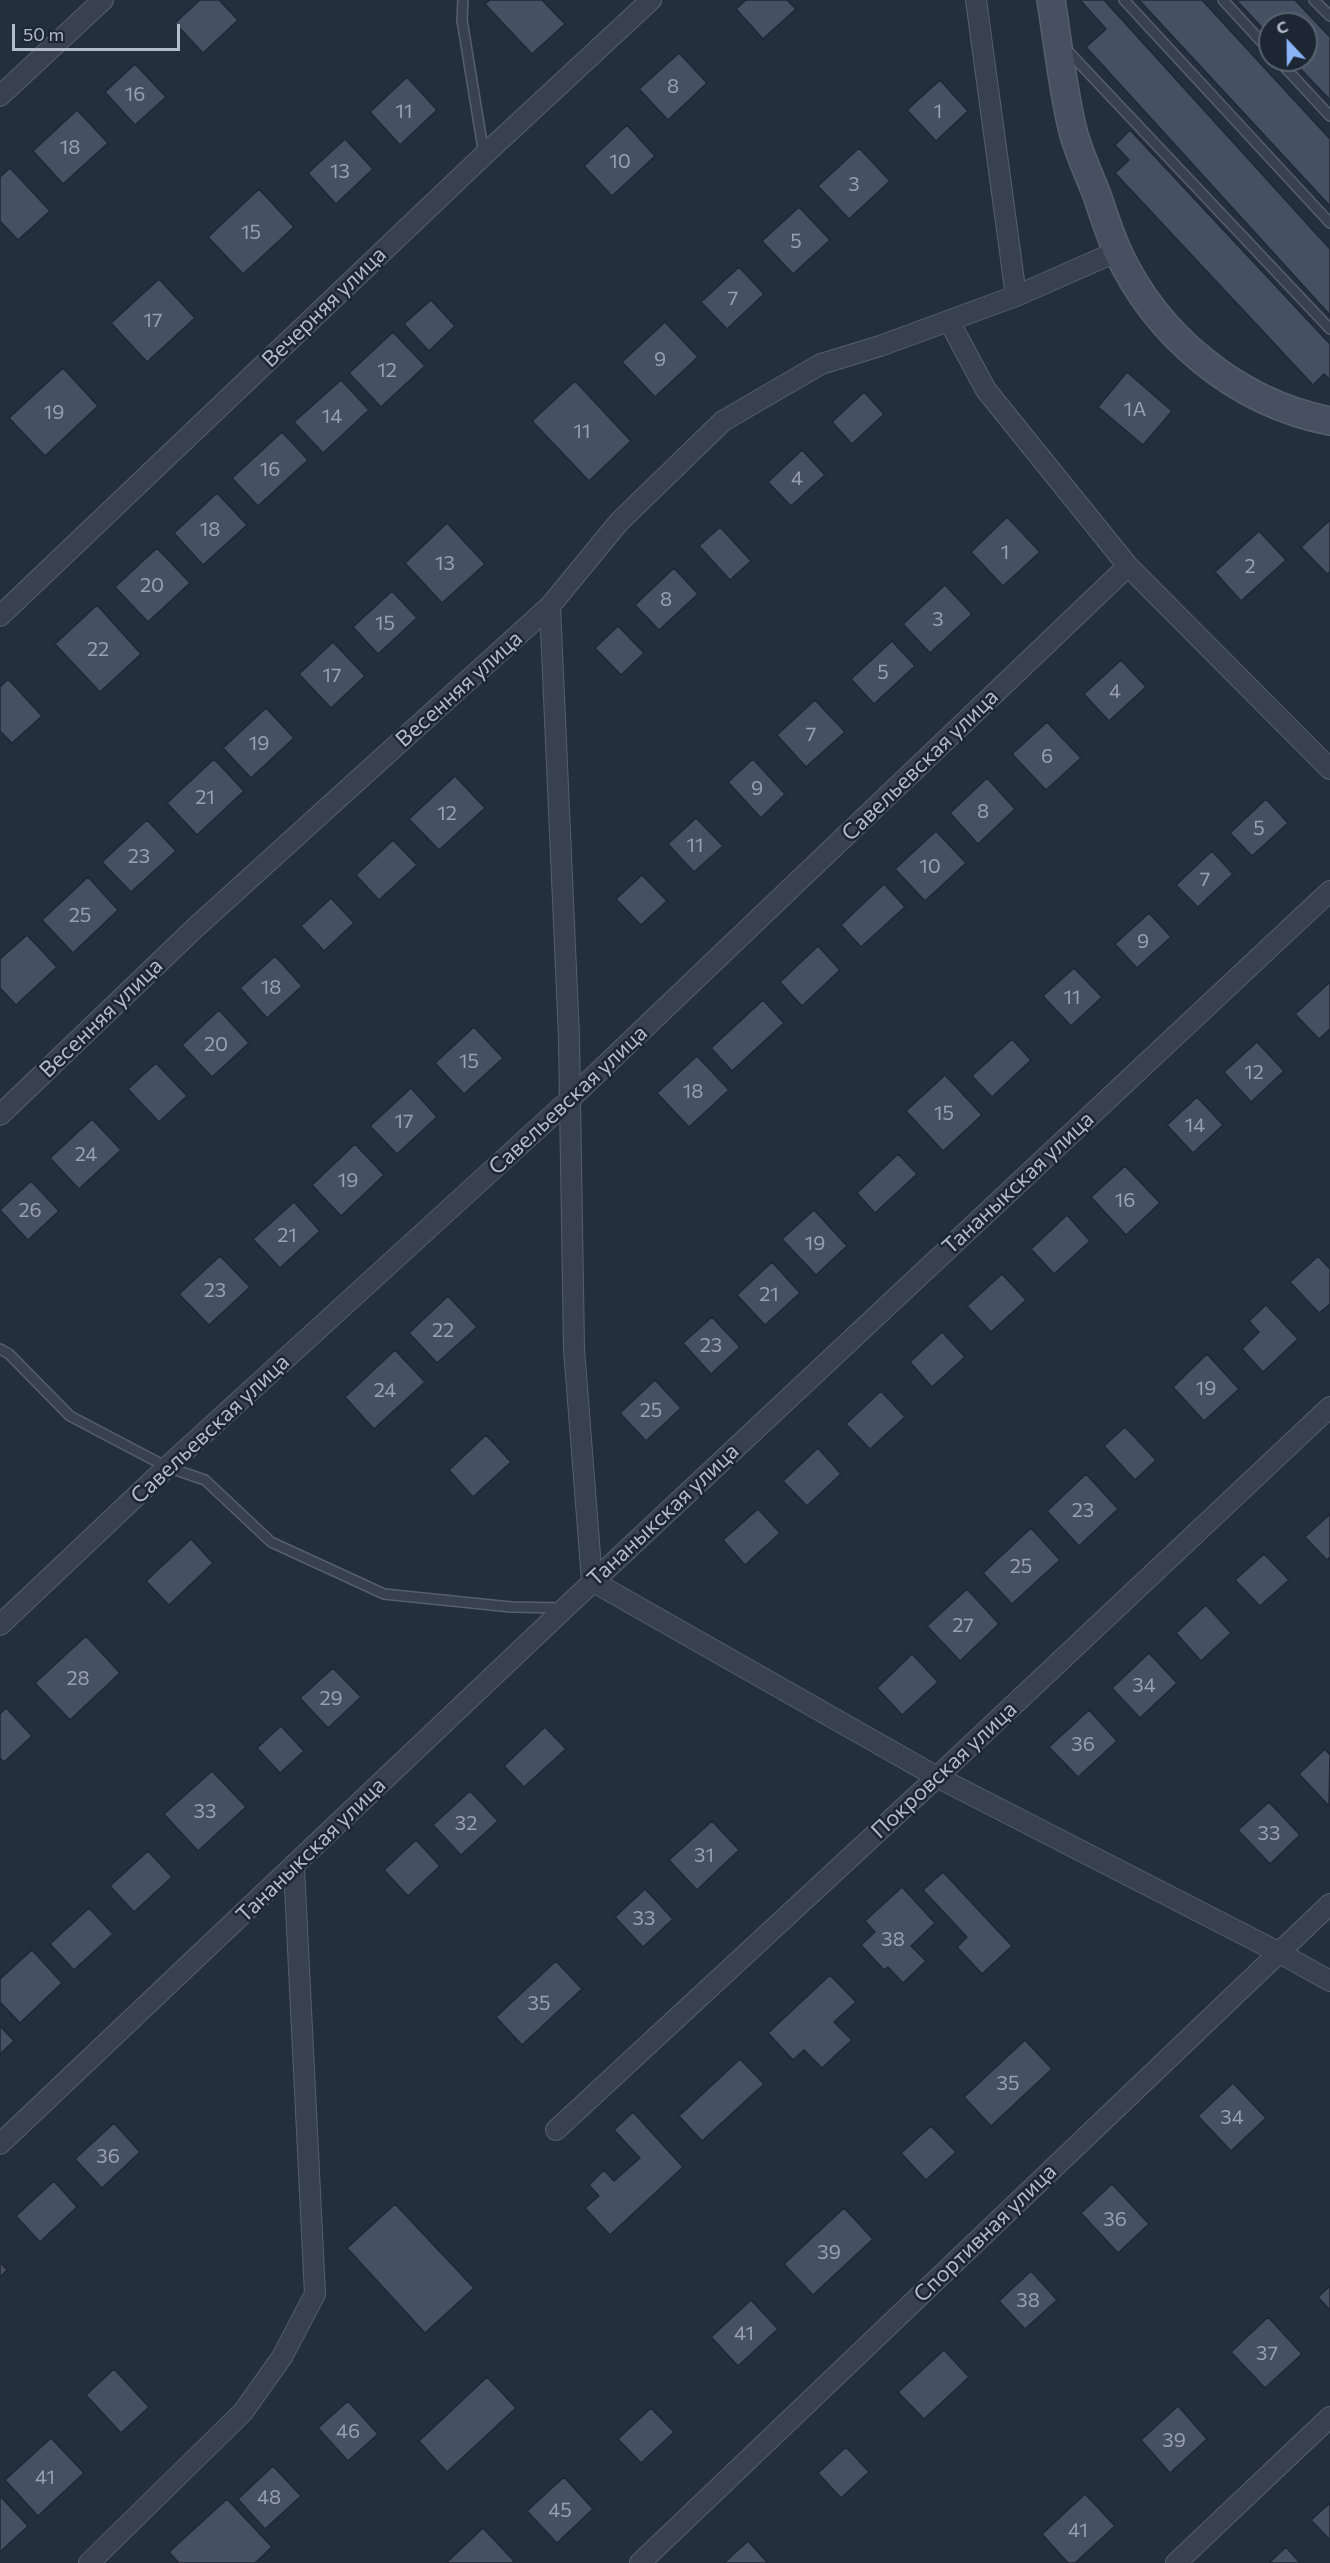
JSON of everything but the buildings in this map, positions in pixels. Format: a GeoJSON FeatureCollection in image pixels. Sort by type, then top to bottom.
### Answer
{"type":"FeatureCollection","features":[{"type":"Feature","properties":{"kind":"main road"},"geometry":{"type":"LineString","coordinates":[[1051,0],[1074,135],[1118,250],[1157,314],[1181,342],[1207,364],[1242,387],[1279,405],[1330,421]]}},
{"type":"Feature","properties":{"kind":"street"},"geometry":{"type":"LineString","coordinates":[[0,96],[103,0]]}},
{"type":"Feature","properties":{"kind":"street","name":"Вечерняя улица"},"geometry":{"type":"LineString","coordinates":[[0,616],[484,155],[651,0]]}},
{"type":"Feature","properties":{"kind":"street"},"geometry":{"type":"LineString","coordinates":[[976,0],[1016,296]]}},
{"type":"Feature","properties":{"kind":"street","name":"Весенняя улица"},"geometry":{"type":"LineString","coordinates":[[0,1115],[195,928],[550,606],[619,522],[723,421],[821,364],[1016,296],[1118,250]]}},
{"type":"Feature","properties":{"kind":"street"},"geometry":{"type":"LineString","coordinates":[[949,321],[986,390],[1128,566],[1330,769]]}},
{"type":"Feature","properties":{"kind":"street","name":"Савельевская улица"},"geometry":{"type":"LineString","coordinates":[[0,1625],[168,1467],[569,1100],[1128,566]]}},
{"type":"Feature","properties":{"kind":"street"},"geometry":{"type":"LineString","coordinates":[[550,606],[568,1025],[574,1349],[592,1581],[937,1777],[1330,1981]]}},
{"type":"Feature","properties":{"kind":"street","name":"Тананыкская улица"},"geometry":{"type":"LineString","coordinates":[[0,2144],[294,1867],[592,1581],[1330,891]]}},
{"type":"Feature","properties":{"kind":"street","name":"Покровская улица"},"geometry":{"type":"LineString","coordinates":[[556,2130],[937,1777],[1330,1407]]}},
{"type":"Feature","properties":{"kind":"street"},"geometry":{"type":"LineString","coordinates":[[89,2563],[243,2412],[282,2357],[315,2294],[294,1867]]}},
{"type":"Feature","properties":{"kind":"street","name":"Спортивная улица"},"geometry":{"type":"LineString","coordinates":[[640,2563],[1330,1904]]}},
{"type":"Feature","properties":{"kind":"street"},"geometry":{"type":"LineString","coordinates":[[1176,2563],[1330,2417]]}},
{"type":"Feature","properties":{"kind":"lane"},"geometry":{"type":"LineString","coordinates":[[463,0],[462,20],[484,155]]}},
{"type":"Feature","properties":{"kind":"lane"},"geometry":{"type":"LineString","coordinates":[[1124,0],[1330,223]]}},
{"type":"Feature","properties":{"kind":"lane"},"geometry":{"type":"LineString","coordinates":[[1223,0],[1258,38]]}},
{"type":"Feature","properties":{"kind":"lane"},"geometry":{"type":"LineString","coordinates":[[1314,0],[1330,16]]}},
{"type":"Feature","properties":{"kind":"lane"},"geometry":{"type":"LineString","coordinates":[[1058,40],[1330,329]]}},
{"type":"Feature","properties":{"kind":"lane"},"geometry":{"type":"LineString","coordinates":[[1289,72],[1330,116]]}},
{"type":"Feature","properties":{"kind":"lane"},"geometry":{"type":"LineString","coordinates":[[0,1349],[9,1354],[70,1416],[168,1467],[205,1480],[271,1542],[384,1594],[511,1607],[564,1608]]}}]}
